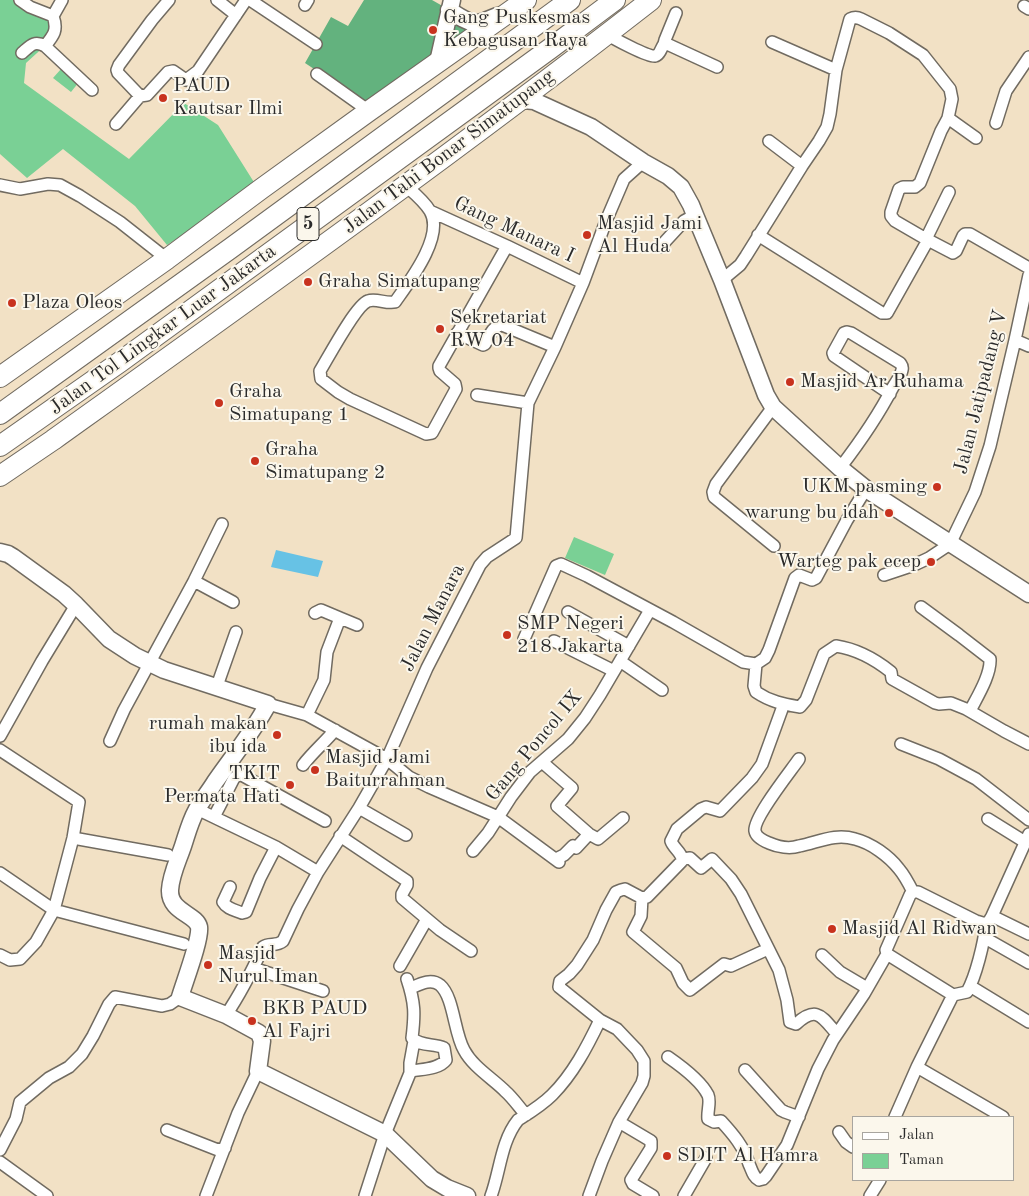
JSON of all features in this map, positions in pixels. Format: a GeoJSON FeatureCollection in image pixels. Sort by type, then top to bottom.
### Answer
{"type":"FeatureCollection","features":[{"type":"Feature","properties":{"kind":"highway","name":"Jalan Tol Lingkar Luar Jakarta"},"geometry":{"type":"LineString","coordinates":[[0,414],[570,0]]}},
{"type":"Feature","properties":{"kind":"highway","name":"Jalan Tol Lingkar Luar Jakarta"},"geometry":{"type":"LineString","coordinates":[[0,446],[120,362],[615,0]]}},
{"type":"Feature","properties":{"kind":"highway","name":"Jalan Tahi Bonar Simatupang"},"geometry":{"type":"LineString","coordinates":[[0,476],[406,186],[522,100],[651,0]]}},
{"type":"Feature","properties":{"kind":"highway"},"geometry":{"type":"LineString","coordinates":[[0,377],[518,6]]}},
{"type":"Feature","properties":{"kind":"street"},"geometry":{"type":"LineString","coordinates":[[20,0],[30,7],[53,16],[56,29],[45,46]]}},
{"type":"Feature","properties":{"kind":"street"},"geometry":{"type":"LineString","coordinates":[[53,16],[62,0]]}},
{"type":"Feature","properties":{"kind":"street"},"geometry":{"type":"LineString","coordinates":[[140,96],[117,70],[152,20],[169,0]]}},
{"type":"Feature","properties":{"kind":"street"},"geometry":{"type":"LineString","coordinates":[[217,0],[236,15]]}},
{"type":"Feature","properties":{"kind":"street"},"geometry":{"type":"LineString","coordinates":[[116,124],[140,96],[147,95],[169,71],[173,71],[186,80],[198,70],[248,0],[316,44]]}},
{"type":"Feature","properties":{"kind":"street"},"geometry":{"type":"LineString","coordinates":[[450,3],[462,18],[475,23],[518,6]]}},
{"type":"Feature","properties":{"kind":"street"},"geometry":{"type":"LineString","coordinates":[[438,62],[450,3]]}},
{"type":"Feature","properties":{"kind":"street"},"geometry":{"type":"LineString","coordinates":[[607,34],[653,56],[659,54],[676,13]]}},
{"type":"Feature","properties":{"kind":"street"},"geometry":{"type":"LineString","coordinates":[[722,280],[740,264],[819,141],[830,114],[836,70],[850,19],[857,17],[889,33],[923,55],[950,89],[952,99],[948,118],[920,182],[915,187],[899,189],[891,216],[895,221],[953,253],[956,251],[963,236],[970,234],[1029,268]]}},
{"type":"Feature","properties":{"kind":"street"},"geometry":{"type":"LineString","coordinates":[[772,42],[836,70]]}},
{"type":"Feature","properties":{"kind":"street"},"geometry":{"type":"LineString","coordinates":[[22,53],[34,44],[39,43],[45,46],[92,90]]}},
{"type":"Feature","properties":{"kind":"street"},"geometry":{"type":"LineString","coordinates":[[664,44],[717,66]]}},
{"type":"Feature","properties":{"kind":"street"},"geometry":{"type":"LineString","coordinates":[[996,123],[1006,91],[1029,57]]}},
{"type":"Feature","properties":{"kind":"street"},"geometry":{"type":"LineString","coordinates":[[317,74],[369,111]]}},
{"type":"Feature","properties":{"kind":"street"},"geometry":{"type":"LineString","coordinates":[[538,86],[539,97],[546,107]]}},
{"type":"Feature","properties":{"kind":"street"},"geometry":{"type":"LineString","coordinates":[[522,100],[534,101],[591,127],[643,162],[668,176],[681,187],[695,215],[722,280],[766,396],[773,407],[866,489],[1029,594]]}},
{"type":"Feature","properties":{"kind":"street"},"geometry":{"type":"LineString","coordinates":[[948,118],[976,138]]}},
{"type":"Feature","properties":{"kind":"street"},"geometry":{"type":"LineString","coordinates":[[769,141],[802,166]]}},
{"type":"Feature","properties":{"kind":"street"},"geometry":{"type":"LineString","coordinates":[[477,395],[528,402],[583,283],[624,179],[643,162]]}},
{"type":"Feature","properties":{"kind":"street"},"geometry":{"type":"LineString","coordinates":[[0,185],[20,189],[48,184],[60,185],[120,222],[167,259]]}},
{"type":"Feature","properties":{"kind":"street"},"geometry":{"type":"LineString","coordinates":[[406,186],[430,211],[434,226],[431,239],[417,269],[395,302],[370,300],[365,302],[357,311],[320,371],[321,379],[338,392],[426,434],[430,434],[456,389],[454,382],[438,368],[507,246]]}},
{"type":"Feature","properties":{"kind":"street"},"geometry":{"type":"LineString","coordinates":[[758,235],[882,313],[887,313],[927,240],[949,192]]}},
{"type":"Feature","properties":{"kind":"street","name":"Gang Manara I"},"geometry":{"type":"LineString","coordinates":[[430,211],[583,283]]}},
{"type":"Feature","properties":{"kind":"street"},"geometry":{"type":"LineString","coordinates":[[660,246],[684,222],[695,215]]}},
{"type":"Feature","properties":{"kind":"street","name":"Jalan Jatipadang V"},"geometry":{"type":"LineString","coordinates":[[950,544],[975,492],[990,446],[1029,275]]}},
{"type":"Feature","properties":{"kind":"street"},"geometry":{"type":"LineString","coordinates":[[457,333],[483,345],[495,327],[502,325],[555,347]]}},
{"type":"Feature","properties":{"kind":"street"},"geometry":{"type":"LineString","coordinates":[[840,468],[869,429],[890,394],[902,372],[900,363],[851,333],[844,333],[833,352],[834,356],[890,394]]}},
{"type":"Feature","properties":{"kind":"street"},"geometry":{"type":"LineString","coordinates":[[1015,340],[1029,346]]}},
{"type":"Feature","properties":{"kind":"street","name":"Jalan Manara"},"geometry":{"type":"LineString","coordinates":[[253,968],[263,946],[266,944],[280,944],[283,941],[318,872],[359,808],[387,759],[427,668],[480,565],[487,557],[516,539],[528,402]]}},
{"type":"Feature","properties":{"kind":"street"},"geometry":{"type":"LineString","coordinates":[[773,407],[716,484],[713,494],[774,546]]}},
{"type":"Feature","properties":{"kind":"street"},"geometry":{"type":"LineString","coordinates":[[524,639],[556,566],[563,564],[751,663],[765,658],[795,578],[799,575],[812,580],[816,578],[866,489]]}},
{"type":"Feature","properties":{"kind":"street"},"geometry":{"type":"LineString","coordinates":[[110,741],[124,710],[194,581],[222,524]]}},
{"type":"Feature","properties":{"kind":"street"},"geometry":{"type":"LineString","coordinates":[[884,575],[929,558],[950,544]]}},
{"type":"Feature","properties":{"kind":"street"},"geometry":{"type":"LineString","coordinates":[[0,552],[13,557],[64,594],[109,639],[135,656],[180,675],[307,715],[387,759],[409,777],[498,818],[557,861],[573,846],[576,848],[589,834]]}},
{"type":"Feature","properties":{"kind":"street"},"geometry":{"type":"LineString","coordinates":[[194,581],[233,602]]}},
{"type":"Feature","properties":{"kind":"street"},"geometry":{"type":"LineString","coordinates":[[0,736],[76,605]]}},
{"type":"Feature","properties":{"kind":"street"},"geometry":{"type":"LineString","coordinates":[[921,607],[990,659],[988,674],[970,711]]}},
{"type":"Feature","properties":{"kind":"street"},"geometry":{"type":"LineString","coordinates":[[315,613],[321,610],[357,626]]}},
{"type":"Feature","properties":{"kind":"street","name":"Gang Poncol IX"},"geometry":{"type":"LineString","coordinates":[[473,851],[488,833],[530,772],[568,739],[578,727],[650,610]]}},
{"type":"Feature","properties":{"kind":"street"},"geometry":{"type":"LineString","coordinates":[[568,612],[629,646]]}},
{"type":"Feature","properties":{"kind":"street"},"geometry":{"type":"LineString","coordinates":[[307,715],[324,680],[327,652],[340,618]]}},
{"type":"Feature","properties":{"kind":"street"},"geometry":{"type":"LineString","coordinates":[[217,686],[236,632]]}},
{"type":"Feature","properties":{"kind":"street"},"geometry":{"type":"LineString","coordinates":[[554,641],[617,666],[662,690]]}},
{"type":"Feature","properties":{"kind":"street"},"geometry":{"type":"LineString","coordinates":[[751,663],[756,692],[782,705],[800,707],[806,700],[824,654],[836,646],[844,647],[881,664],[891,672],[892,679],[935,703],[951,703],[970,711],[1029,744]]}},
{"type":"Feature","properties":{"kind":"street"},"geometry":{"type":"LineString","coordinates":[[0,1150],[16,1118],[20,1102],[49,1078],[69,1067],[82,1054],[109,1004],[115,997],[162,1006],[170,1004],[180,997],[198,933],[198,926],[196,922],[177,908],[172,901],[170,892],[175,863],[196,809],[244,743],[268,704]]}},
{"type":"Feature","properties":{"kind":"street"},"geometry":{"type":"LineString","coordinates":[[683,859],[672,841],[677,830],[704,808],[720,811],[752,778],[764,760],[782,705]]}},
{"type":"Feature","properties":{"kind":"street"},"geometry":{"type":"LineString","coordinates":[[303,765],[311,754],[335,730]]}},
{"type":"Feature","properties":{"kind":"street"},"geometry":{"type":"LineString","coordinates":[[901,744],[939,759],[976,780],[1029,820]]}},
{"type":"Feature","properties":{"kind":"street"},"geometry":{"type":"LineString","coordinates":[[0,750],[79,802],[73,838],[54,910],[36,942],[20,959],[10,960],[0,955]]}},
{"type":"Feature","properties":{"kind":"street"},"geometry":{"type":"LineString","coordinates":[[799,759],[762,812],[755,831],[758,836],[767,843],[787,847],[837,837],[847,837],[863,842],[890,859],[899,868],[913,892]]}},
{"type":"Feature","properties":{"kind":"street"},"geometry":{"type":"LineString","coordinates":[[542,762],[572,788],[556,806],[589,834],[598,839],[623,818]]}},
{"type":"Feature","properties":{"kind":"street"},"geometry":{"type":"LineString","coordinates":[[214,817],[234,778],[240,774],[325,821]]}},
{"type":"Feature","properties":{"kind":"street"},"geometry":{"type":"LineString","coordinates":[[359,808],[406,835]]}},
{"type":"Feature","properties":{"kind":"street"},"geometry":{"type":"LineString","coordinates":[[196,809],[276,847],[318,872]]}},
{"type":"Feature","properties":{"kind":"street"},"geometry":{"type":"LineString","coordinates":[[886,954],[953,995],[967,992],[989,920],[1027,838],[988,819]]}},
{"type":"Feature","properties":{"kind":"street"},"geometry":{"type":"LineString","coordinates":[[340,836],[406,881],[408,885],[402,894],[402,898],[440,930],[471,951]]}},
{"type":"Feature","properties":{"kind":"street"},"geometry":{"type":"LineString","coordinates":[[73,838],[168,855]]}},
{"type":"Feature","properties":{"kind":"street"},"geometry":{"type":"LineString","coordinates":[[230,887],[223,902],[229,908],[242,913],[246,912],[260,878],[276,847]]}},
{"type":"Feature","properties":{"kind":"street"},"geometry":{"type":"LineString","coordinates":[[642,898],[683,859],[690,858],[701,868],[712,859],[731,879],[741,894],[779,970],[787,1000],[790,1022],[796,1024],[808,1014],[815,1014],[820,1016],[835,1037]]}},
{"type":"Feature","properties":{"kind":"street"},"geometry":{"type":"LineString","coordinates":[[0,873],[54,910],[184,944]]}},
{"type":"Feature","properties":{"kind":"street"},"geometry":{"type":"LineString","coordinates":[[589,1196],[619,1122],[642,1083],[644,1061],[623,1035],[600,1020],[559,987],[560,981],[577,965],[593,940],[616,892],[625,889],[642,898]]}},
{"type":"Feature","properties":{"kind":"street"},"geometry":{"type":"LineString","coordinates":[[913,892],[918,892],[976,921],[989,920],[1029,934]]}},
{"type":"Feature","properties":{"kind":"street"},"geometry":{"type":"LineString","coordinates":[[668,1057],[689,1073],[708,1095],[708,1119],[714,1122],[721,1121],[733,1134],[746,1154],[755,1178],[762,1180],[782,1154],[791,1137],[818,1069],[835,1037],[867,988],[886,954],[886,950],[913,892]]}},
{"type":"Feature","properties":{"kind":"street"},"geometry":{"type":"LineString","coordinates":[[642,898],[641,916],[632,932],[676,968],[683,983],[690,990],[724,964],[731,966],[768,949]]}},
{"type":"Feature","properties":{"kind":"street"},"geometry":{"type":"LineString","coordinates":[[400,966],[427,919]]}},
{"type":"Feature","properties":{"kind":"street"},"geometry":{"type":"LineString","coordinates":[[989,920],[1007,929]]}},
{"type":"Feature","properties":{"kind":"street"},"geometry":{"type":"LineString","coordinates":[[985,938],[1029,963]]}},
{"type":"Feature","properties":{"kind":"street"},"geometry":{"type":"LineString","coordinates":[[822,955],[842,973],[867,988]]}},
{"type":"Feature","properties":{"kind":"street"},"geometry":{"type":"LineString","coordinates":[[226,1015],[237,999],[253,968],[323,991]]}},
{"type":"Feature","properties":{"kind":"street"},"geometry":{"type":"LineString","coordinates":[[365,1196],[385,1134],[410,1073],[415,1009],[409,984],[431,982],[439,985],[444,990],[457,1036],[464,1051],[471,1060],[507,1092],[526,1115]]}},
{"type":"Feature","properties":{"kind":"street"},"geometry":{"type":"LineString","coordinates":[[970,986],[1029,1022]]}},
{"type":"Feature","properties":{"kind":"street"},"geometry":{"type":"LineString","coordinates":[[895,1116],[917,1067],[953,995]]}},
{"type":"Feature","properties":{"kind":"street"},"geometry":{"type":"LineString","coordinates":[[180,997],[226,1015],[258,1032],[262,1041],[258,1071],[238,1113],[206,1196]]}},
{"type":"Feature","properties":{"kind":"street"},"geometry":{"type":"LineString","coordinates":[[491,1196],[510,1132],[518,1120],[551,1096],[566,1078],[587,1048],[600,1020]]}},
{"type":"Feature","properties":{"kind":"street"},"geometry":{"type":"LineString","coordinates":[[410,1073],[438,1066],[446,1060],[444,1048],[414,1041]]}},
{"type":"Feature","properties":{"kind":"street"},"geometry":{"type":"LineString","coordinates":[[917,1067],[1001,1116]]}},
{"type":"Feature","properties":{"kind":"street"},"geometry":{"type":"LineString","coordinates":[[745,1070],[781,1110],[799,1117]]}},
{"type":"Feature","properties":{"kind":"street"},"geometry":{"type":"LineString","coordinates":[[258,1071],[385,1134],[432,1179],[467,1196]]}},
{"type":"Feature","properties":{"kind":"street"},"geometry":{"type":"LineString","coordinates":[[619,1122],[651,1142],[651,1148],[631,1180],[633,1184],[653,1196]]}},
{"type":"Feature","properties":{"kind":"street"},"geometry":{"type":"LineString","coordinates":[[167,1130],[218,1150],[225,1148]]}},
{"type":"Feature","properties":{"kind":"street"},"geometry":{"type":"LineString","coordinates":[[839,1132],[846,1142],[852,1145]]}},
{"type":"Feature","properties":{"kind":"street"},"geometry":{"type":"LineString","coordinates":[[684,1196],[706,1158]]}},
{"type":"Feature","properties":{"kind":"street"},"geometry":{"type":"LineString","coordinates":[[0,1162],[47,1196]]}},
{"type":"Feature","properties":{"kind":"street"},"geometry":{"type":"LineString","coordinates":[[870,1196],[879,1181]]}},
{"type":"Feature","properties":{"kind":"green space"},"geometry":{"type":"Polygon","coordinates":[[[0,0],[14,0],[53,24],[48,43],[26,63],[24,83],[129,159],[184,103],[218,125],[257,187],[167,245],[135,206],[63,149],[27,178],[0,154],[0,0]]]}},
{"type":"Feature","properties":{"kind":"green space"},"geometry":{"type":"Polygon","coordinates":[[[364,0],[432,0],[483,29],[377,111],[305,63],[331,17],[348,26],[364,0]]]}},
{"type":"Feature","properties":{"kind":"green space"},"geometry":{"type":"Polygon","coordinates":[[[61,69],[79,82],[71,92],[53,78],[61,69]]]}},
{"type":"Feature","properties":{"kind":"green space"},"geometry":{"type":"Polygon","coordinates":[[[574,537],[614,554],[605,575],[565,558],[574,537]]]}},
{"type":"Feature","properties":{"kind":"water"},"geometry":{"type":"Polygon","coordinates":[[[276,550],[323,561],[318,577],[271,567],[276,550]]]}},
{"type":"Feature","properties":{"kind":"place","name":"Gang Puskesmas Kebagusan Raya"},"geometry":{"type":"Point","coordinates":[433,30]}},
{"type":"Feature","properties":{"kind":"place","name":"PAUD Kautsar Ilmi"},"geometry":{"type":"Point","coordinates":[163,98]}},
{"type":"Feature","properties":{"kind":"place","name":"Masjid Jami Al Huda"},"geometry":{"type":"Point","coordinates":[587,235]}},
{"type":"Feature","properties":{"kind":"place","name":"Graha Simatupang"},"geometry":{"type":"Point","coordinates":[308,282]}},
{"type":"Feature","properties":{"kind":"place","name":"Plaza Oleos"},"geometry":{"type":"Point","coordinates":[12,303]}},
{"type":"Feature","properties":{"kind":"place","name":"Sekretariat RW 04"},"geometry":{"type":"Point","coordinates":[440,329]}},
{"type":"Feature","properties":{"kind":"place","name":"Masjid Ar Ruhama"},"geometry":{"type":"Point","coordinates":[790,382]}},
{"type":"Feature","properties":{"kind":"place","name":"Graha Simatupang 1"},"geometry":{"type":"Point","coordinates":[219,403]}},
{"type":"Feature","properties":{"kind":"place","name":"Graha Simatupang 2"},"geometry":{"type":"Point","coordinates":[255,461]}},
{"type":"Feature","properties":{"kind":"place","name":"UKM pasming"},"geometry":{"type":"Point","coordinates":[937,487]}},
{"type":"Feature","properties":{"kind":"place","name":"warung bu idah"},"geometry":{"type":"Point","coordinates":[889,513]}},
{"type":"Feature","properties":{"kind":"place","name":"Warteg pak ecep"},"geometry":{"type":"Point","coordinates":[931,562]}},
{"type":"Feature","properties":{"kind":"place","name":"SMP Negeri 218 Jakarta"},"geometry":{"type":"Point","coordinates":[507,635]}},
{"type":"Feature","properties":{"kind":"place","name":"rumah makan ibu ida"},"geometry":{"type":"Point","coordinates":[277,735]}},
{"type":"Feature","properties":{"kind":"place","name":"Masjid Jami Baiturrahman"},"geometry":{"type":"Point","coordinates":[315,770]}},
{"type":"Feature","properties":{"kind":"place","name":"TKIT Permata Hati"},"geometry":{"type":"Point","coordinates":[290,785]}},
{"type":"Feature","properties":{"kind":"place","name":"Masjid Al Ridwan"},"geometry":{"type":"Point","coordinates":[832,929]}},
{"type":"Feature","properties":{"kind":"place","name":"Masjid Nurul Iman"},"geometry":{"type":"Point","coordinates":[208,965]}},
{"type":"Feature","properties":{"kind":"place","name":"BKB PAUD Al Fajri"},"geometry":{"type":"Point","coordinates":[252,1021]}},
{"type":"Feature","properties":{"kind":"place","name":"SDIT Al Hamra"},"geometry":{"type":"Point","coordinates":[667,1156]}}]}
